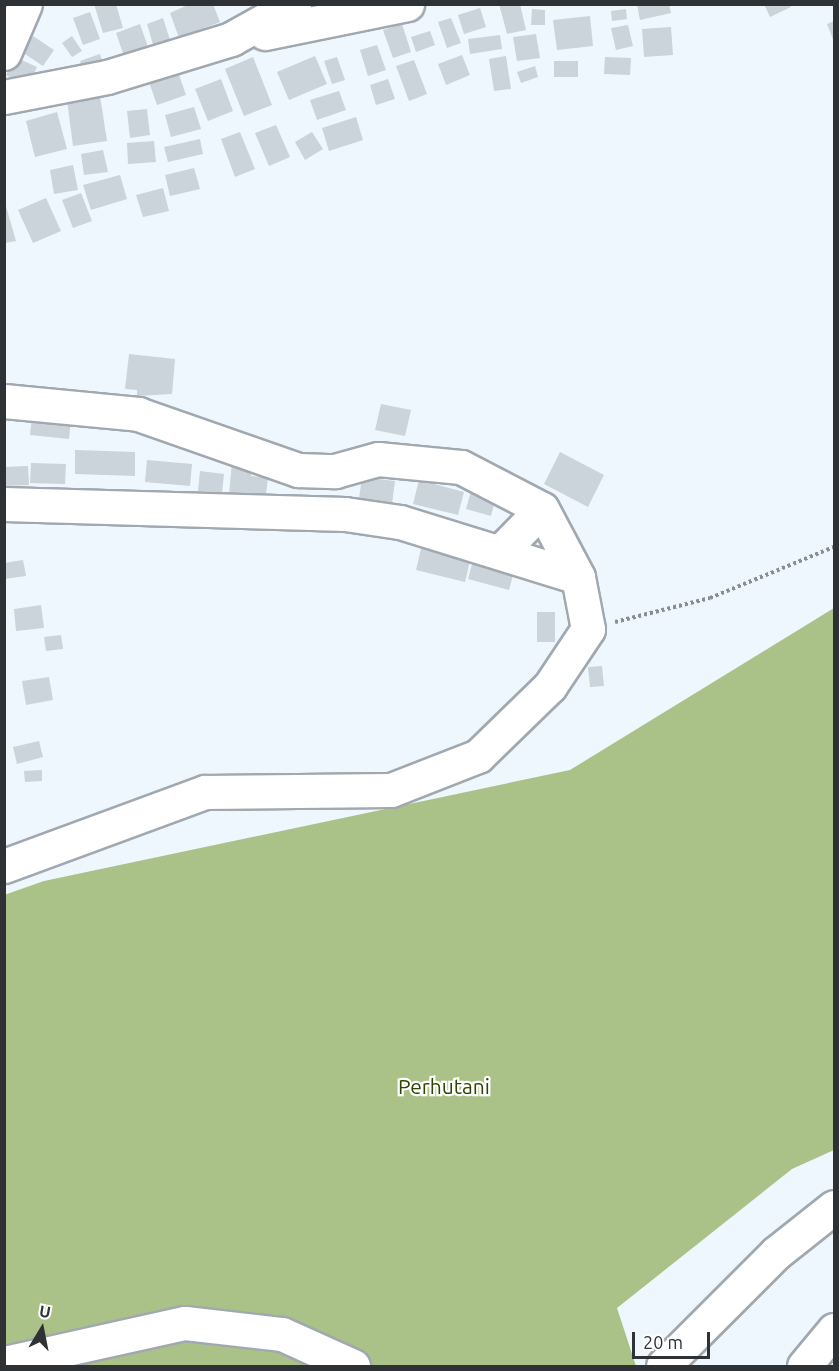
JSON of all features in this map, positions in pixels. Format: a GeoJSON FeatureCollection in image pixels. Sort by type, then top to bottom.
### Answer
{"type":"FeatureCollection","features":[{"type":"Feature","properties":{"kind":"main road"},"geometry":{"type":"LineString","coordinates":[[4,53],[25,4]]}},
{"type":"Feature","properties":{"kind":"main road"},"geometry":{"type":"LineString","coordinates":[[231,39],[294,4]]}},
{"type":"Feature","properties":{"kind":"main road"},"geometry":{"type":"LineString","coordinates":[[4,97],[107,77],[231,39],[407,4]]}},
{"type":"Feature","properties":{"kind":"main road"},"geometry":{"type":"LineString","coordinates":[[4,401],[138,414],[298,470],[335,471],[378,459],[461,467],[542,509],[578,577],[588,629],[549,686],[478,756],[392,790],[205,792],[4,866]]}},
{"type":"Feature","properties":{"kind":"main road"},"geometry":{"type":"LineString","coordinates":[[4,504],[345,514],[399,522],[502,550],[578,577]]}},
{"type":"Feature","properties":{"kind":"main road"},"geometry":{"type":"LineString","coordinates":[[502,550],[542,509]]}},
{"type":"Feature","properties":{"kind":"main road"},"geometry":{"type":"LineString","coordinates":[[663,1366],[776,1253],[834,1207]]}},
{"type":"Feature","properties":{"kind":"main road"},"geometry":{"type":"LineString","coordinates":[[4,1364],[185,1323],[282,1334],[353,1366]]}},
{"type":"Feature","properties":{"kind":"main road"},"geometry":{"type":"LineString","coordinates":[[804,1366],[834,1330]]}},
{"type":"Feature","properties":{"kind":"path"},"geometry":{"type":"LineString","coordinates":[[588,629],[710,598],[834,547]]}},
{"type":"Feature","properties":{"kind":"green space","name":"Perhutani"},"geometry":{"type":"Polygon","coordinates":[[[834,608],[834,1150],[792,1169],[617,1308],[636,1366],[5,1366],[4,895],[44,881],[570,770],[834,608]]]}},
{"type":"Feature","properties":{"kind":"building"},"geometry":{"type":"Polygon","coordinates":[[[94,4],[116,4],[123,28],[103,33],[94,4]]]}},
{"type":"Feature","properties":{"kind":"building"},"geometry":{"type":"Polygon","coordinates":[[[190,4],[213,4],[220,22],[179,38],[170,13],[190,4]]]}},
{"type":"Feature","properties":{"kind":"building"},"geometry":{"type":"Polygon","coordinates":[[[499,4],[520,4],[526,30],[507,34],[499,4]]]}},
{"type":"Feature","properties":{"kind":"building"},"geometry":{"type":"Polygon","coordinates":[[[637,4],[669,4],[671,13],[640,20],[637,4]]]}},
{"type":"Feature","properties":{"kind":"building"},"geometry":{"type":"Polygon","coordinates":[[[764,4],[790,4],[791,7],[770,17],[764,4]]]}},
{"type":"Feature","properties":{"kind":"building"},"geometry":{"type":"Polygon","coordinates":[[[480,8],[486,27],[464,34],[458,15],[480,8]]]}},
{"type":"Feature","properties":{"kind":"building"},"geometry":{"type":"Polygon","coordinates":[[[532,9],[545,10],[545,25],[531,25],[532,9]]]}},
{"type":"Feature","properties":{"kind":"building"},"geometry":{"type":"Polygon","coordinates":[[[626,9],[627,19],[612,21],[611,11],[626,9]]]}},
{"type":"Feature","properties":{"kind":"building"},"geometry":{"type":"Polygon","coordinates":[[[90,12],[100,39],[83,45],[73,18],[90,12]]]}},
{"type":"Feature","properties":{"kind":"building"},"geometry":{"type":"Polygon","coordinates":[[[590,16],[593,46],[557,50],[553,20],[590,16]]]}},
{"type":"Feature","properties":{"kind":"building"},"geometry":{"type":"Polygon","coordinates":[[[163,18],[172,46],[155,51],[147,24],[163,18]]]}},
{"type":"Feature","properties":{"kind":"building"},"geometry":{"type":"Polygon","coordinates":[[[451,18],[461,43],[447,48],[438,22],[451,18]]]}},
{"type":"Feature","properties":{"kind":"building"},"geometry":{"type":"Polygon","coordinates":[[[834,21],[834,42],[827,24],[834,21]]]}},
{"type":"Feature","properties":{"kind":"building"},"geometry":{"type":"Polygon","coordinates":[[[140,24],[149,50],[125,59],[116,33],[140,24]]]}},
{"type":"Feature","properties":{"kind":"building"},"geometry":{"type":"Polygon","coordinates":[[[402,24],[411,52],[393,58],[383,30],[402,24]]]}},
{"type":"Feature","properties":{"kind":"building"},"geometry":{"type":"Polygon","coordinates":[[[628,25],[633,46],[616,50],[611,28],[628,25]]]}},
{"type":"Feature","properties":{"kind":"building"},"geometry":{"type":"Polygon","coordinates":[[[671,27],[673,55],[644,57],[642,29],[671,27]]]}},
{"type":"Feature","properties":{"kind":"building"},"geometry":{"type":"Polygon","coordinates":[[[430,31],[435,45],[416,52],[411,37],[430,31]]]}},
{"type":"Feature","properties":{"kind":"building"},"geometry":{"type":"Polygon","coordinates":[[[536,34],[540,58],[517,61],[513,37],[536,34]]]}},
{"type":"Feature","properties":{"kind":"building"},"geometry":{"type":"Polygon","coordinates":[[[500,35],[502,49],[470,54],[468,39],[500,35]]]}},
{"type":"Feature","properties":{"kind":"building"},"geometry":{"type":"Polygon","coordinates":[[[33,36],[54,50],[43,66],[22,52],[33,36]]]}},
{"type":"Feature","properties":{"kind":"building"},"geometry":{"type":"Polygon","coordinates":[[[72,36],[82,51],[72,57],[62,43],[72,36]]]}},
{"type":"Feature","properties":{"kind":"building"},"geometry":{"type":"Polygon","coordinates":[[[377,45],[386,70],[368,76],[360,50],[377,45]]]}},
{"type":"Feature","properties":{"kind":"building"},"geometry":{"type":"Polygon","coordinates":[[[100,54],[103,63],[83,70],[80,61],[100,54]]]}},
{"type":"Feature","properties":{"kind":"building"},"geometry":{"type":"Polygon","coordinates":[[[462,55],[470,75],[446,85],[438,64],[462,55]]]}},
{"type":"Feature","properties":{"kind":"building"},"geometry":{"type":"Polygon","coordinates":[[[315,56],[327,84],[289,100],[277,72],[315,56]]]}},
{"type":"Feature","properties":{"kind":"building"},"geometry":{"type":"Polygon","coordinates":[[[506,56],[511,89],[494,91],[489,59],[506,56]]]}},
{"type":"Feature","properties":{"kind":"building"},"geometry":{"type":"Polygon","coordinates":[[[15,57],[37,67],[28,86],[6,75],[15,57]]]}},
{"type":"Feature","properties":{"kind":"building"},"geometry":{"type":"Polygon","coordinates":[[[253,57],[272,105],[244,116],[225,69],[253,57]]]}},
{"type":"Feature","properties":{"kind":"building"},"geometry":{"type":"Polygon","coordinates":[[[337,57],[345,80],[332,84],[324,61],[337,57]]]}},
{"type":"Feature","properties":{"kind":"building"},"geometry":{"type":"Polygon","coordinates":[[[605,57],[631,58],[630,75],[604,74],[605,57]]]}},
{"type":"Feature","properties":{"kind":"building"},"geometry":{"type":"Polygon","coordinates":[[[414,60],[427,94],[409,101],[396,66],[414,60]]]}},
{"type":"Feature","properties":{"kind":"building"},"geometry":{"type":"Polygon","coordinates":[[[554,61],[578,61],[578,77],[554,77],[554,61]]]}},
{"type":"Feature","properties":{"kind":"building"},"geometry":{"type":"Polygon","coordinates":[[[535,66],[538,77],[521,83],[517,72],[535,66]]]}},
{"type":"Feature","properties":{"kind":"building"},"geometry":{"type":"Polygon","coordinates":[[[177,69],[186,95],[157,105],[148,79],[177,69]]]}},
{"type":"Feature","properties":{"kind":"building"},"geometry":{"type":"Polygon","coordinates":[[[221,79],[233,111],[208,121],[195,89],[221,79]]]}},
{"type":"Feature","properties":{"kind":"building"},"geometry":{"type":"Polygon","coordinates":[[[388,79],[395,99],[376,105],[370,85],[388,79]]]}},
{"type":"Feature","properties":{"kind":"building"},"geometry":{"type":"Polygon","coordinates":[[[339,91],[346,110],[317,120],[310,100],[339,91]]]}},
{"type":"Feature","properties":{"kind":"building"},"geometry":{"type":"Polygon","coordinates":[[[100,96],[107,141],[73,146],[67,100],[100,96]]]}},
{"type":"Feature","properties":{"kind":"building"},"geometry":{"type":"Polygon","coordinates":[[[194,107],[201,129],[171,137],[165,115],[194,107]]]}},
{"type":"Feature","properties":{"kind":"building"},"geometry":{"type":"Polygon","coordinates":[[[147,109],[150,135],[130,138],[127,111],[147,109]]]}},
{"type":"Feature","properties":{"kind":"building"},"geometry":{"type":"Polygon","coordinates":[[[57,112],[67,149],[35,157],[26,121],[57,112]]]}},
{"type":"Feature","properties":{"kind":"building"},"geometry":{"type":"Polygon","coordinates":[[[356,117],[363,140],[329,151],[322,128],[356,117]]]}},
{"type":"Feature","properties":{"kind":"building"},"geometry":{"type":"Polygon","coordinates":[[[276,125],[290,157],[269,166],[255,133],[276,125]]]}},
{"type":"Feature","properties":{"kind":"building"},"geometry":{"type":"Polygon","coordinates":[[[240,132],[255,169],[235,177],[221,139],[240,132]]]}},
{"type":"Feature","properties":{"kind":"building"},"geometry":{"type":"Polygon","coordinates":[[[312,132],[323,149],[305,160],[295,142],[312,132]]]}},
{"type":"Feature","properties":{"kind":"building"},"geometry":{"type":"Polygon","coordinates":[[[200,139],[203,154],[168,162],[164,147],[200,139]]]}},
{"type":"Feature","properties":{"kind":"building"},"geometry":{"type":"Polygon","coordinates":[[[154,141],[156,162],[128,164],[127,143],[154,141]]]}},
{"type":"Feature","properties":{"kind":"building"},"geometry":{"type":"Polygon","coordinates":[[[103,150],[108,172],[84,175],[81,154],[103,150]]]}},
{"type":"Feature","properties":{"kind":"building"},"geometry":{"type":"Polygon","coordinates":[[[73,165],[78,190],[54,194],[50,170],[73,165]]]}},
{"type":"Feature","properties":{"kind":"building"},"geometry":{"type":"Polygon","coordinates":[[[194,168],[200,189],[170,196],[165,175],[194,168]]]}},
{"type":"Feature","properties":{"kind":"building"},"geometry":{"type":"Polygon","coordinates":[[[120,175],[127,199],[91,210],[83,185],[120,175]]]}},
{"type":"Feature","properties":{"kind":"building"},"geometry":{"type":"Polygon","coordinates":[[[163,188],[169,211],[143,217],[136,195],[163,188]]]}},
{"type":"Feature","properties":{"kind":"building"},"geometry":{"type":"Polygon","coordinates":[[[81,193],[92,221],[73,228],[62,200],[81,193]]]}},
{"type":"Feature","properties":{"kind":"building"},"geometry":{"type":"Polygon","coordinates":[[[46,198],[61,231],[33,243],[18,210],[46,198]]]}},
{"type":"Feature","properties":{"kind":"building"},"geometry":{"type":"Polygon","coordinates":[[[5,203],[16,241],[5,243],[5,203]]]}},
{"type":"Feature","properties":{"kind":"building"},"geometry":{"type":"Polygon","coordinates":[[[129,354],[175,359],[172,394],[137,396],[137,390],[125,389],[129,354]]]}},
{"type":"Feature","properties":{"kind":"building"},"geometry":{"type":"Polygon","coordinates":[[[381,404],[411,410],[405,436],[375,430],[381,404]]]}},
{"type":"Feature","properties":{"kind":"building"},"geometry":{"type":"Polygon","coordinates":[[[32,415],[71,418],[69,439],[30,435],[32,415]]]}},
{"type":"Feature","properties":{"kind":"building"},"geometry":{"type":"Polygon","coordinates":[[[75,450],[135,452],[135,476],[75,474],[75,450]]]}},
{"type":"Feature","properties":{"kind":"building"},"geometry":{"type":"Polygon","coordinates":[[[560,452],[604,475],[588,507],[544,484],[560,452]]]}},
{"type":"Feature","properties":{"kind":"building"},"geometry":{"type":"Polygon","coordinates":[[[147,460],[192,464],[190,486],[145,482],[147,460]]]}},
{"type":"Feature","properties":{"kind":"building"},"geometry":{"type":"Polygon","coordinates":[[[232,462],[252,464],[251,476],[268,478],[266,494],[229,495],[232,462]]]}},
{"type":"Feature","properties":{"kind":"building"},"geometry":{"type":"Polygon","coordinates":[[[31,463],[66,464],[65,484],[30,483],[31,463]]]}},
{"type":"Feature","properties":{"kind":"building"},"geometry":{"type":"Polygon","coordinates":[[[28,466],[29,485],[4,486],[4,467],[28,466]]]}},
{"type":"Feature","properties":{"kind":"building"},"geometry":{"type":"Polygon","coordinates":[[[200,471],[224,474],[222,493],[198,491],[200,471]]]}},
{"type":"Feature","properties":{"kind":"building"},"geometry":{"type":"Polygon","coordinates":[[[362,477],[395,481],[392,504],[359,499],[362,477]]]}},
{"type":"Feature","properties":{"kind":"building"},"geometry":{"type":"Polygon","coordinates":[[[419,480],[464,492],[458,515],[413,504],[419,480]]]}},
{"type":"Feature","properties":{"kind":"building"},"geometry":{"type":"Polygon","coordinates":[[[471,491],[496,497],[491,516],[466,509],[471,491]]]}},
{"type":"Feature","properties":{"kind":"building"},"geometry":{"type":"Polygon","coordinates":[[[423,540],[472,552],[465,582],[416,570],[423,540]]]}},
{"type":"Feature","properties":{"kind":"building"},"geometry":{"type":"Polygon","coordinates":[[[475,553],[516,564],[509,590],[468,579],[475,553]]]}},
{"type":"Feature","properties":{"kind":"building"},"geometry":{"type":"Polygon","coordinates":[[[23,560],[26,576],[4,579],[4,563],[23,560]]]}},
{"type":"Feature","properties":{"kind":"building"},"geometry":{"type":"Polygon","coordinates":[[[41,605],[44,628],[16,631],[14,609],[41,605]]]}},
{"type":"Feature","properties":{"kind":"building"},"geometry":{"type":"Polygon","coordinates":[[[537,612],[555,612],[555,642],[537,642],[537,612]]]}},
{"type":"Feature","properties":{"kind":"building"},"geometry":{"type":"Polygon","coordinates":[[[61,635],[63,649],[46,651],[44,637],[61,635]]]}},
{"type":"Feature","properties":{"kind":"building"},"geometry":{"type":"Polygon","coordinates":[[[602,666],[604,686],[590,687],[588,667],[602,666]]]}},
{"type":"Feature","properties":{"kind":"building"},"geometry":{"type":"Polygon","coordinates":[[[49,677],[53,700],[26,705],[22,681],[49,677]]]}},
{"type":"Feature","properties":{"kind":"building"},"geometry":{"type":"Polygon","coordinates":[[[39,741],[43,757],[17,764],[13,747],[39,741]]]}},
{"type":"Feature","properties":{"kind":"building"},"geometry":{"type":"Polygon","coordinates":[[[42,770],[42,781],[25,782],[24,771],[42,770]]]}}]}
